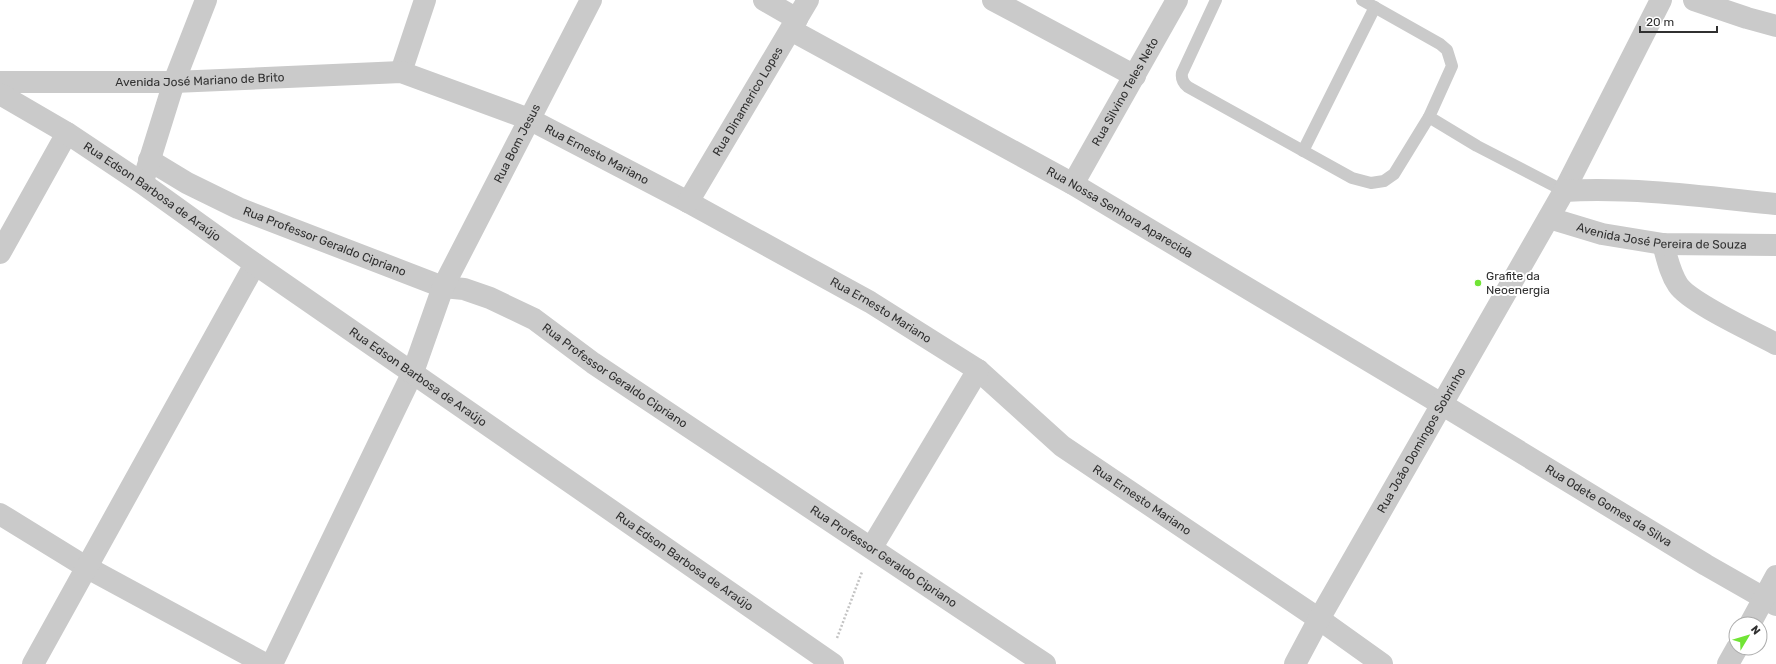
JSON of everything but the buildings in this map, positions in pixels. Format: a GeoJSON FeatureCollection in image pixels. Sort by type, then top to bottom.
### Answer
{"type":"FeatureCollection","features":[{"type":"Feature","properties":{"kind":"street"},"geometry":{"type":"LineString","coordinates":[[142,183],[174,82],[206,0]]}},
{"type":"Feature","properties":{"kind":"street"},"geometry":{"type":"LineString","coordinates":[[401,72],[425,0]]}},
{"type":"Feature","properties":{"kind":"street","name":"Rua Bom Jesus"},"geometry":{"type":"LineString","coordinates":[[272,664],[412,372],[443,287],[591,0]]}},
{"type":"Feature","properties":{"kind":"street","name":"Rua Nossa Senhora Aparecida"},"geometry":{"type":"LineString","coordinates":[[764,0],[794,24],[1073,184],[1443,405]]}},
{"type":"Feature","properties":{"kind":"street","name":"Rua Dinamerico Lopes"},"geometry":{"type":"LineString","coordinates":[[688,202],[808,0]]}},
{"type":"Feature","properties":{"kind":"street"},"geometry":{"type":"LineString","coordinates":[[993,0],[1135,76]]}},
{"type":"Feature","properties":{"kind":"street","name":"Rua Silvino Teles Neto"},"geometry":{"type":"LineString","coordinates":[[1073,184],[1178,0]]}},
{"type":"Feature","properties":{"kind":"street"},"geometry":{"type":"LineString","coordinates":[[1661,0],[1564,191],[1623,191],[1776,204]]}},
{"type":"Feature","properties":{"kind":"street"},"geometry":{"type":"LineString","coordinates":[[1694,0],[1776,26]]}},
{"type":"Feature","properties":{"kind":"street","name":"Avenida José Mariano de Brito"},"geometry":{"type":"LineString","coordinates":[[0,82],[174,82],[401,72]]}},
{"type":"Feature","properties":{"kind":"street","name":"Rua Ernesto Mariano"},"geometry":{"type":"LineString","coordinates":[[401,72],[530,119],[688,202],[870,302],[978,370],[1062,446],[1319,618],[1382,664]]}},
{"type":"Feature","properties":{"kind":"street","name":"Rua Edson Barbosa de Araújo"},"geometry":{"type":"LineString","coordinates":[[0,94],[67,133],[142,183],[255,264],[831,662]]}},
{"type":"Feature","properties":{"kind":"street"},"geometry":{"type":"LineString","coordinates":[[0,253],[67,133]]}},
{"type":"Feature","properties":{"kind":"street","name":"Rua Professor Geraldo Cipriano"},"geometry":{"type":"LineString","coordinates":[[150,160],[186,183],[238,208],[443,287],[464,288],[490,298],[534,319],[593,363],[1045,664]]}},
{"type":"Feature","properties":{"kind":"street","name":"Rua João Domingos Sobrinho"},"geometry":{"type":"LineString","coordinates":[[1295,664],[1319,618],[1443,405],[1564,191]]}},
{"type":"Feature","properties":{"kind":"street","name":"Avenida José Pereira de Souza"},"geometry":{"type":"LineString","coordinates":[[1549,218],[1602,234],[1663,244],[1776,246]]}},
{"type":"Feature","properties":{"kind":"street"},"geometry":{"type":"LineString","coordinates":[[1663,244],[1671,272],[1679,286],[1692,298],[1776,344]]}},
{"type":"Feature","properties":{"kind":"street"},"geometry":{"type":"LineString","coordinates":[[33,664],[255,264]]}},
{"type":"Feature","properties":{"kind":"street"},"geometry":{"type":"LineString","coordinates":[[872,548],[978,370]]}},
{"type":"Feature","properties":{"kind":"street","name":"Rua Odete Gomes da Silva"},"geometry":{"type":"LineString","coordinates":[[1443,405],[1706,565],[1770,601]]}},
{"type":"Feature","properties":{"kind":"street"},"geometry":{"type":"LineString","coordinates":[[0,514],[86,567],[265,664]]}},
{"type":"Feature","properties":{"kind":"street"},"geometry":{"type":"LineString","coordinates":[[1757,616],[1770,601],[1776,576]]}},
{"type":"Feature","properties":{"kind":"lane"},"geometry":{"type":"LineString","coordinates":[[1216,0],[1182,73],[1181,78],[1188,88],[1352,178],[1371,183],[1384,181],[1394,174],[1429,117],[1452,66],[1447,50],[1440,44],[1362,0]]}},
{"type":"Feature","properties":{"kind":"lane"},"geometry":{"type":"LineString","coordinates":[[1303,151],[1375,7]]}},
{"type":"Feature","properties":{"kind":"lane"},"geometry":{"type":"LineString","coordinates":[[1429,117],[1477,146],[1564,191]]}},
{"type":"Feature","properties":{"kind":"path"},"geometry":{"type":"LineString","coordinates":[[831,662],[872,548]]}},
{"type":"Feature","properties":{"kind":"place","name":"Grafite da Neoenergia"},"geometry":{"type":"Point","coordinates":[1478,283]}}]}
